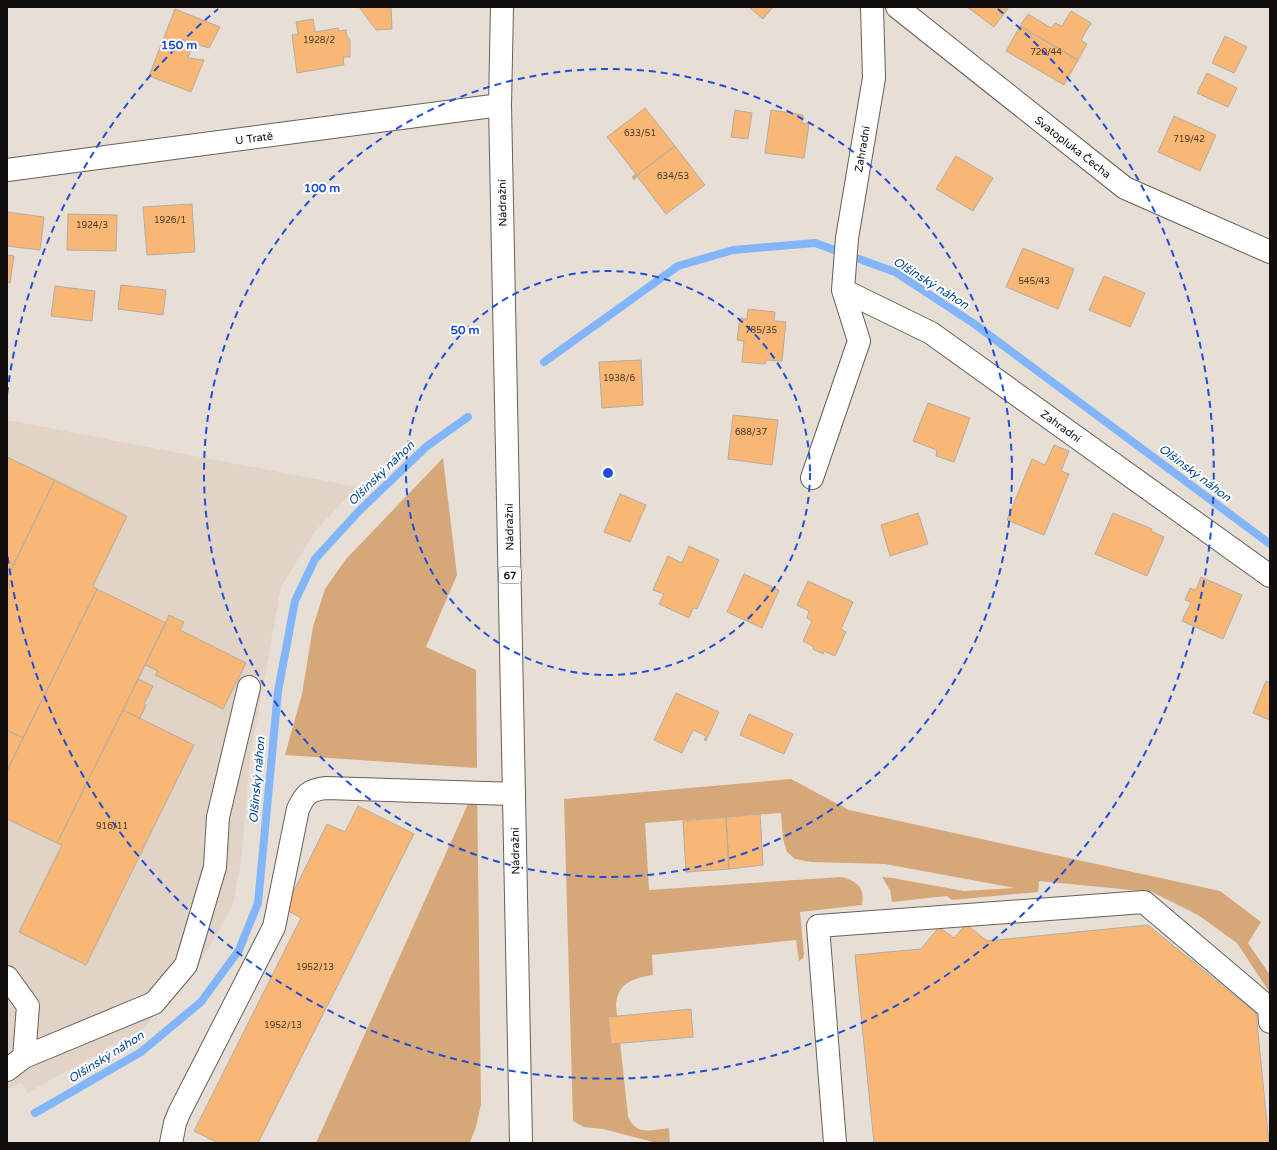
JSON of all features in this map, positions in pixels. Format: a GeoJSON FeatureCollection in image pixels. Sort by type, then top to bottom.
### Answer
{"type":"FeatureCollection","features":[{"type":"Feature","properties":{"kind":"street","name":"Nádražní"},"geometry":{"type":"LineString","coordinates":[[502,7],[500,105],[521,1143]]}},
{"type":"Feature","properties":{"kind":"street","name":"Zahradní"},"geometry":{"type":"LineString","coordinates":[[812,478],[858,342],[843,290],[844,266],[847,238],[874,78],[872,7]]}},
{"type":"Feature","properties":{"kind":"street","name":"Svatopluka Čecha"},"geometry":{"type":"LineString","coordinates":[[897,7],[1125,188],[1270,252]]}},
{"type":"Feature","properties":{"kind":"street","name":"U Tratě"},"geometry":{"type":"LineString","coordinates":[[7,170],[500,105]]}},
{"type":"Feature","properties":{"kind":"street","name":"Zahradní"},"geometry":{"type":"LineString","coordinates":[[843,290],[931,333],[1270,576]]}},
{"type":"Feature","properties":{"kind":"street"},"geometry":{"type":"LineString","coordinates":[[7,1070],[24,1057],[154,1003],[186,965],[215,867],[218,817],[249,686]]}},
{"type":"Feature","properties":{"kind":"street"},"geometry":{"type":"LineString","coordinates":[[171,1143],[175,1123],[179,1113],[274,928],[298,809],[302,799],[307,793],[316,789],[326,788],[514,794]]}},
{"type":"Feature","properties":{"kind":"street"},"geometry":{"type":"LineString","coordinates":[[835,1143],[818,926],[1144,902],[1268,1008],[1270,1022]]}},
{"type":"Feature","properties":{"kind":"street"},"geometry":{"type":"LineString","coordinates":[[7,977],[28,1006],[24,1057]]}},
{"type":"Feature","properties":{"kind":"shaded area"},"geometry":{"type":"Polygon","coordinates":[[[7,420],[357,487],[316,530],[281,587],[250,758],[241,862],[232,908],[203,957],[144,1028],[27,1093],[22,1083],[7,1089],[7,420]]]}},
{"type":"Feature","properties":{"kind":"shaded area"},"geometry":{"type":"Polygon","coordinates":[[[443,458],[457,575],[426,647],[476,670],[477,768],[285,755],[302,694],[313,627],[325,589],[346,559],[443,458]]]}},
{"type":"Feature","properties":{"kind":"shaded area"},"geometry":{"type":"Polygon","coordinates":[[[791,779],[849,810],[1220,891],[1261,922],[1248,943],[1270,975],[1270,993],[1237,943],[1198,915],[1152,892],[1039,881],[1038,892],[952,900],[947,896],[892,902],[890,890],[882,877],[964,891],[1015,888],[885,864],[811,862],[795,859],[787,852],[783,839],[781,813],[645,823],[649,890],[841,877],[859,886],[863,899],[862,905],[800,912],[804,954],[803,958],[799,961],[796,940],[652,955],[653,975],[628,982],[620,991],[617,997],[616,1005],[628,1116],[635,1127],[640,1129],[650,1130],[669,1128],[670,1143],[657,1143],[603,1129],[584,1127],[573,1121],[564,799],[791,779]]]}},
{"type":"Feature","properties":{"kind":"shaded area"},"geometry":{"type":"Polygon","coordinates":[[[477,784],[481,1104],[476,1127],[470,1142],[316,1143],[477,784]]]}},
{"type":"Feature","properties":{"kind":"building"},"geometry":{"type":"Polygon","coordinates":[[[359,7],[391,7],[392,29],[376,30],[359,7]]]}},
{"type":"Feature","properties":{"kind":"building"},"geometry":{"type":"Polygon","coordinates":[[[749,7],[773,7],[763,19],[749,7]]]}},
{"type":"Feature","properties":{"kind":"building"},"geometry":{"type":"Polygon","coordinates":[[[967,7],[1009,7],[994,27],[967,7]]]}},
{"type":"Feature","properties":{"kind":"building"},"geometry":{"type":"Polygon","coordinates":[[[175,9],[220,27],[209,48],[193,43],[188,58],[204,60],[191,92],[149,76],[175,9]]]}},
{"type":"Feature","properties":{"kind":"building"},"geometry":{"type":"Polygon","coordinates":[[[1071,11],[1091,23],[1081,40],[1087,44],[1078,60],[1020,26],[1028,14],[1051,28],[1055,23],[1062,26],[1071,11]]]}},
{"type":"Feature","properties":{"kind":"building"},"geometry":{"type":"Polygon","coordinates":[[[313,19],[315,32],[338,28],[339,31],[346,30],[347,36],[350,40],[350,57],[343,57],[344,65],[297,73],[292,35],[298,34],[296,22],[313,19]]]}},
{"type":"Feature","properties":{"kind":"building"},"geometry":{"type":"Polygon","coordinates":[[[1020,26],[1078,60],[1064,85],[1006,51],[1020,26]]]}},
{"type":"Feature","properties":{"kind":"building"},"geometry":{"type":"Polygon","coordinates":[[[1225,36],[1247,47],[1234,73],[1212,63],[1225,36]]]}},
{"type":"Feature","properties":{"kind":"building"},"geometry":{"type":"Polygon","coordinates":[[[1207,73],[1237,88],[1228,107],[1197,93],[1207,73]]]}},
{"type":"Feature","properties":{"kind":"building"},"geometry":{"type":"Polygon","coordinates":[[[645,108],[675,146],[633,178],[632,177],[636,174],[607,137],[645,108]]]}},
{"type":"Feature","properties":{"kind":"building"},"geometry":{"type":"Polygon","coordinates":[[[735,110],[752,113],[748,139],[731,137],[735,110]]]}},
{"type":"Feature","properties":{"kind":"building"},"geometry":{"type":"Polygon","coordinates":[[[771,110],[803,115],[802,123],[809,124],[804,158],[765,153],[771,110]]]}},
{"type":"Feature","properties":{"kind":"building"},"geometry":{"type":"Polygon","coordinates":[[[1174,116],[1216,135],[1200,171],[1158,152],[1174,116]]]}},
{"type":"Feature","properties":{"kind":"building"},"geometry":{"type":"Polygon","coordinates":[[[675,146],[705,185],[666,214],[637,176],[634,180],[633,178],[675,146]]]}},
{"type":"Feature","properties":{"kind":"building"},"geometry":{"type":"Polygon","coordinates":[[[956,156],[993,178],[973,211],[936,189],[956,156]]]}},
{"type":"Feature","properties":{"kind":"building"},"geometry":{"type":"Polygon","coordinates":[[[192,204],[195,252],[147,255],[143,207],[192,204]]]}},
{"type":"Feature","properties":{"kind":"building"},"geometry":{"type":"Polygon","coordinates":[[[7,212],[44,217],[40,250],[7,246],[7,212]]]}},
{"type":"Feature","properties":{"kind":"building"},"geometry":{"type":"Polygon","coordinates":[[[68,214],[117,215],[116,251],[67,250],[68,214]]]}},
{"type":"Feature","properties":{"kind":"building"},"geometry":{"type":"Polygon","coordinates":[[[1023,248],[1074,269],[1058,309],[1006,287],[1023,248]]]}},
{"type":"Feature","properties":{"kind":"building"},"geometry":{"type":"Polygon","coordinates":[[[7,255],[14,256],[10,283],[7,282],[7,255]]]}},
{"type":"Feature","properties":{"kind":"building"},"geometry":{"type":"Polygon","coordinates":[[[1104,276],[1145,293],[1130,327],[1089,310],[1104,276]]]}},
{"type":"Feature","properties":{"kind":"building"},"geometry":{"type":"Polygon","coordinates":[[[121,285],[166,290],[163,315],[118,309],[121,285]]]}},
{"type":"Feature","properties":{"kind":"building"},"geometry":{"type":"Polygon","coordinates":[[[55,286],[95,291],[92,321],[51,316],[55,286]]]}},
{"type":"Feature","properties":{"kind":"building"},"geometry":{"type":"Polygon","coordinates":[[[748,309],[775,312],[774,321],[786,322],[782,361],[766,360],[765,364],[742,362],[744,341],[737,340],[740,318],[747,319],[748,309]]]}},
{"type":"Feature","properties":{"kind":"building"},"geometry":{"type":"Polygon","coordinates":[[[641,360],[643,405],[602,408],[599,362],[641,360]]]}},
{"type":"Feature","properties":{"kind":"building"},"geometry":{"type":"Polygon","coordinates":[[[928,403],[970,418],[954,462],[936,456],[937,450],[913,441],[928,403]]]}},
{"type":"Feature","properties":{"kind":"building"},"geometry":{"type":"Polygon","coordinates":[[[733,415],[778,420],[772,465],[728,459],[733,415]]]}},
{"type":"Feature","properties":{"kind":"building"},"geometry":{"type":"Polygon","coordinates":[[[1054,445],[1069,451],[1061,471],[1069,474],[1044,535],[1007,520],[1032,459],[1045,465],[1054,445]]]}},
{"type":"Feature","properties":{"kind":"building"},"geometry":{"type":"Polygon","coordinates":[[[7,457],[55,480],[7,578],[7,457]]]}},
{"type":"Feature","properties":{"kind":"building"},"geometry":{"type":"Polygon","coordinates":[[[55,480],[127,516],[93,586],[97,589],[23,738],[7,730],[7,578],[55,480]]]}},
{"type":"Feature","properties":{"kind":"building"},"geometry":{"type":"Polygon","coordinates":[[[620,494],[646,505],[630,542],[604,532],[620,494]]]}},
{"type":"Feature","properties":{"kind":"building"},"geometry":{"type":"Polygon","coordinates":[[[918,513],[928,544],[890,556],[881,525],[918,513]]]}},
{"type":"Feature","properties":{"kind":"building"},"geometry":{"type":"Polygon","coordinates":[[[1113,513],[1152,529],[1151,531],[1164,537],[1147,576],[1095,554],[1113,513]]]}},
{"type":"Feature","properties":{"kind":"building"},"geometry":{"type":"Polygon","coordinates":[[[689,546],[719,560],[697,609],[693,608],[689,618],[659,604],[664,594],[653,590],[668,556],[682,563],[689,546]]]}},
{"type":"Feature","properties":{"kind":"building"},"geometry":{"type":"Polygon","coordinates":[[[744,574],[779,590],[762,628],[727,612],[744,574]]]}},
{"type":"Feature","properties":{"kind":"building"},"geometry":{"type":"Polygon","coordinates":[[[1201,577],[1242,595],[1223,639],[1182,621],[1191,602],[1185,600],[1190,588],[1196,590],[1201,577]]]}},
{"type":"Feature","properties":{"kind":"building"},"geometry":{"type":"Polygon","coordinates":[[[808,581],[853,602],[841,629],[846,632],[835,656],[824,651],[823,654],[813,649],[814,647],[803,641],[812,621],[807,618],[809,611],[797,605],[808,581]]]}},
{"type":"Feature","properties":{"kind":"building"},"geometry":{"type":"Polygon","coordinates":[[[97,589],[166,623],[57,843],[7,819],[7,771],[97,589]]]}},
{"type":"Feature","properties":{"kind":"building"},"geometry":{"type":"Polygon","coordinates":[[[169,615],[184,622],[180,630],[246,663],[223,709],[155,675],[158,671],[145,665],[169,615]]]}},
{"type":"Feature","properties":{"kind":"building"},"geometry":{"type":"Polygon","coordinates":[[[138,679],[153,686],[144,704],[146,705],[140,718],[123,710],[138,679]]]}},
{"type":"Feature","properties":{"kind":"building"},"geometry":{"type":"Polygon","coordinates":[[[1266,681],[1270,683],[1269,720],[1253,713],[1266,681]]]}},
{"type":"Feature","properties":{"kind":"building"},"geometry":{"type":"Polygon","coordinates":[[[676,693],[719,712],[706,741],[704,740],[706,736],[693,730],[682,753],[654,740],[676,693]]]}},
{"type":"Feature","properties":{"kind":"building"},"geometry":{"type":"Polygon","coordinates":[[[123,710],[194,745],[86,965],[19,932],[62,845],[57,843],[123,710]]]}},
{"type":"Feature","properties":{"kind":"building"},"geometry":{"type":"Polygon","coordinates":[[[749,714],[793,734],[784,754],[740,735],[749,714]]]}},
{"type":"Feature","properties":{"kind":"building"},"geometry":{"type":"Polygon","coordinates":[[[7,730],[23,738],[7,771],[7,730]]]}},
{"type":"Feature","properties":{"kind":"building"},"geometry":{"type":"Polygon","coordinates":[[[358,806],[414,834],[258,1143],[218,1143],[194,1131],[301,918],[285,909],[327,824],[345,832],[358,806]]]}},
{"type":"Feature","properties":{"kind":"building"},"geometry":{"type":"Polygon","coordinates":[[[760,814],[763,865],[729,869],[726,817],[760,814]]]}},
{"type":"Feature","properties":{"kind":"building"},"geometry":{"type":"Polygon","coordinates":[[[726,817],[729,869],[686,872],[683,821],[726,817]]]}},
{"type":"Feature","properties":{"kind":"building"},"geometry":{"type":"Polygon","coordinates":[[[966,924],[987,941],[1148,925],[1256,1013],[1269,1143],[874,1143],[855,955],[921,949],[939,927],[954,938],[966,924]]]}},
{"type":"Feature","properties":{"kind":"building"},"geometry":{"type":"Polygon","coordinates":[[[691,1009],[693,1037],[611,1044],[608,1017],[691,1009]]]}},
{"type":"Feature","properties":{"kind":"waterway","name":"Olšinský náhon"},"geometry":{"type":"LineString","coordinates":[[544,362],[678,266],[733,250],[815,243],[895,272],[973,323],[1270,544]]}},
{"type":"Feature","properties":{"kind":"waterway","name":"Olšinský náhon"},"geometry":{"type":"LineString","coordinates":[[35,1113],[141,1052],[201,1002],[239,950],[258,903],[278,691],[295,601],[315,559],[359,511],[427,446],[468,417]]}}]}
